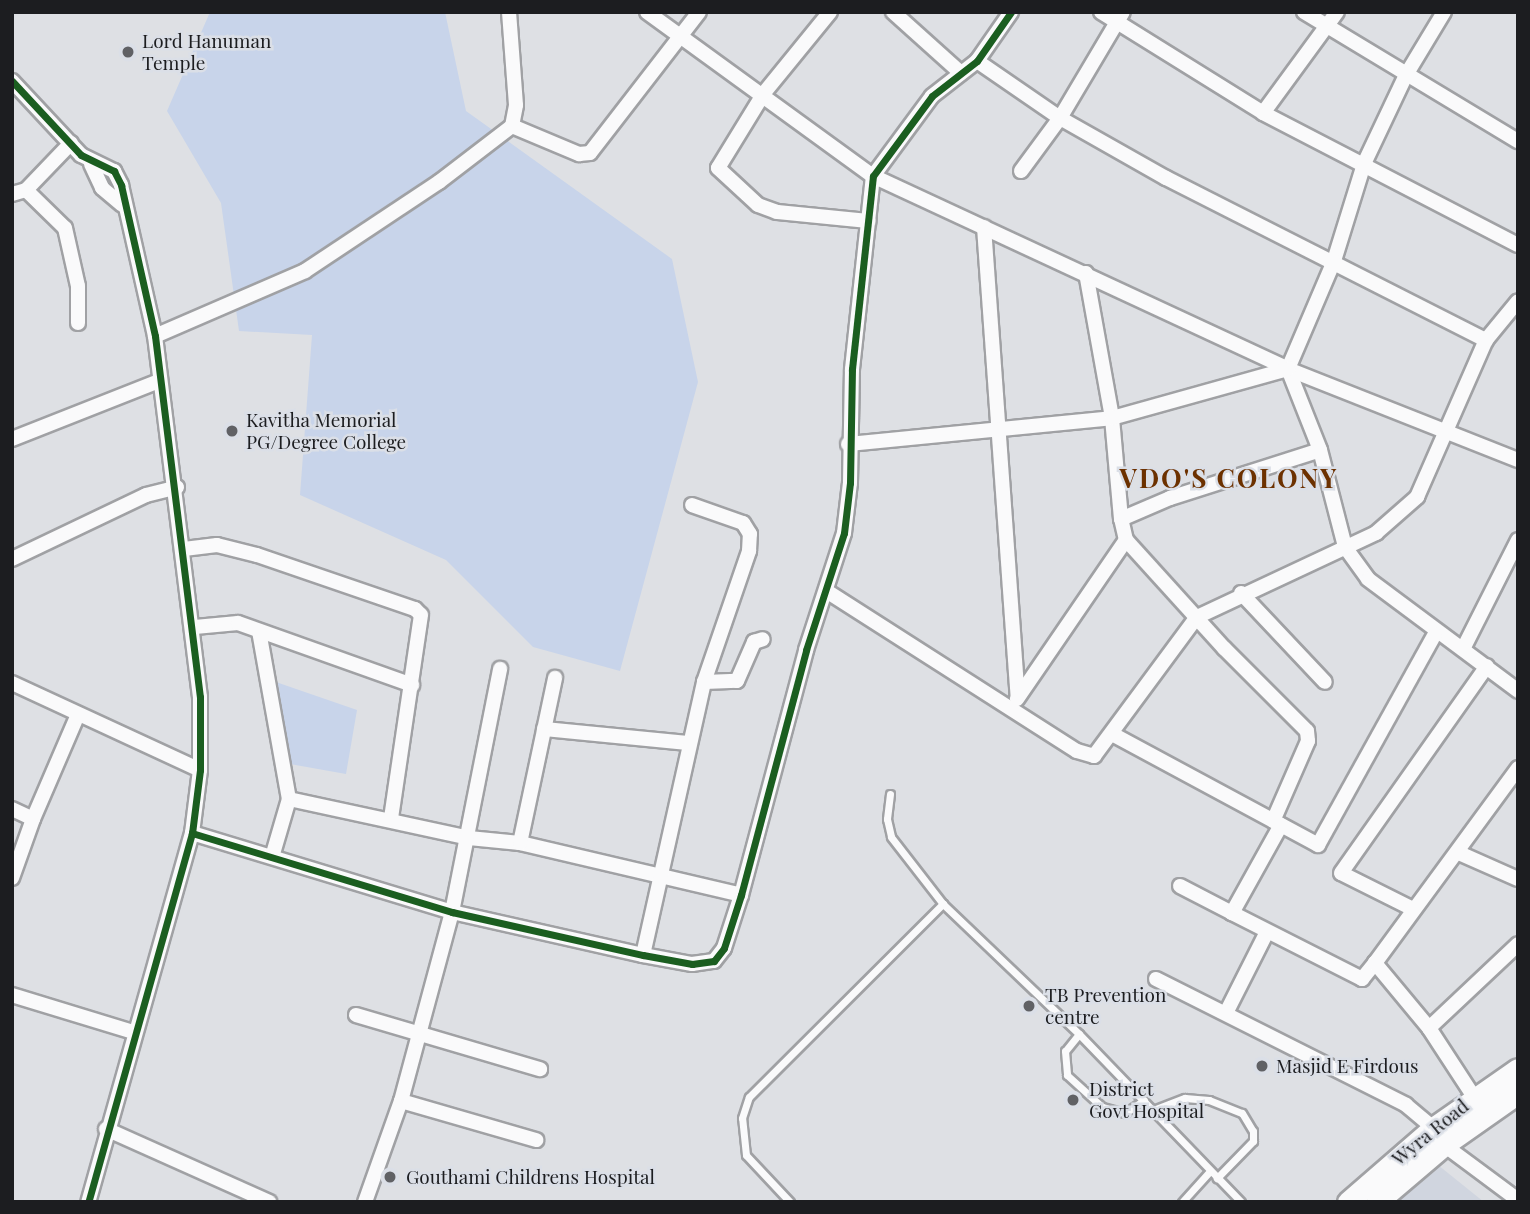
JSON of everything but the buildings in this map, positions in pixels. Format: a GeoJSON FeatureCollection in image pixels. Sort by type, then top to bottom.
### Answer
{"type":"FeatureCollection","features":[{"type":"Feature","properties":{"kind":"main road","name":"Wyra Road"},"geometry":{"type":"LineString","coordinates":[[1377,1202],[1474,1097],[1518,1069]]}},
{"type":"Feature","properties":{"kind":"main road","name":"Wyra Road"},"geometry":{"type":"LineString","coordinates":[[1348,1202],[1438,1136],[1518,1093]]}},
{"type":"Feature","properties":{"kind":"street"},"geometry":{"type":"LineString","coordinates":[[155,337],[305,271],[439,182],[512,126],[516,105],[509,12]]}},
{"type":"Feature","properties":{"kind":"street"},"geometry":{"type":"LineString","coordinates":[[647,12],[764,93],[873,176],[1288,369],[1518,460]]}},
{"type":"Feature","properties":{"kind":"street"},"geometry":{"type":"LineString","coordinates":[[512,126],[579,154],[590,153],[699,12]]}},
{"type":"Feature","properties":{"kind":"street"},"geometry":{"type":"LineString","coordinates":[[830,12],[764,93],[718,162],[721,173],[758,205],[777,212],[869,222]]}},
{"type":"Feature","properties":{"kind":"street"},"geometry":{"type":"LineString","coordinates":[[892,12],[961,73]]}},
{"type":"Feature","properties":{"kind":"street"},"geometry":{"type":"LineString","coordinates":[[192,833],[452,912],[643,955],[692,964],[714,961],[724,948],[741,895],[806,650],[828,592],[844,533],[852,369],[873,176],[932,96],[977,61],[1011,12]]}},
{"type":"Feature","properties":{"kind":"street"},"geometry":{"type":"LineString","coordinates":[[1101,12],[1119,17],[1263,113],[1518,245]]}},
{"type":"Feature","properties":{"kind":"street"},"geometry":{"type":"LineString","coordinates":[[1304,12],[1518,141]]}},
{"type":"Feature","properties":{"kind":"street"},"geometry":{"type":"LineString","coordinates":[[1263,113],[1337,12]]}},
{"type":"Feature","properties":{"kind":"street"},"geometry":{"type":"LineString","coordinates":[[1444,12],[1406,75],[1364,164],[1334,261],[1288,369],[1320,450],[1345,547],[1368,579],[1435,634],[1463,649],[1518,691]]}},
{"type":"Feature","properties":{"kind":"street"},"geometry":{"type":"LineString","coordinates":[[1021,171],[1060,118],[1119,17]]}},
{"type":"Feature","properties":{"kind":"street"},"geometry":{"type":"LineString","coordinates":[[977,61],[1060,118],[1166,178],[1486,340]]}},
{"type":"Feature","properties":{"kind":"street"},"geometry":{"type":"LineString","coordinates":[[12,81],[92,164],[114,171],[121,185],[122,205],[155,337],[195,627],[200,770],[192,833],[173,908],[133,1032],[88,1202]]}},
{"type":"Feature","properties":{"kind":"street"},"geometry":{"type":"LineString","coordinates":[[71,143],[19,192],[65,228],[78,286],[78,323]]}},
{"type":"Feature","properties":{"kind":"street"},"geometry":{"type":"LineString","coordinates":[[984,227],[1002,430],[1016,703]]}},
{"type":"Feature","properties":{"kind":"street"},"geometry":{"type":"LineString","coordinates":[[1086,273],[1112,418],[1121,519],[1126,540],[1307,732],[1308,741],[1277,823],[1231,913]]}},
{"type":"Feature","properties":{"kind":"street"},"geometry":{"type":"LineString","coordinates":[[828,592],[1016,703],[1077,751],[1094,756],[1114,735],[1139,692],[1197,617],[1241,593],[1376,533],[1417,497],[1486,340],[1518,301]]}},
{"type":"Feature","properties":{"kind":"street"},"geometry":{"type":"LineString","coordinates":[[848,444],[1112,418],[1288,369]]}},
{"type":"Feature","properties":{"kind":"street"},"geometry":{"type":"LineString","coordinates":[[12,439],[159,381]]}},
{"type":"Feature","properties":{"kind":"street"},"geometry":{"type":"LineString","coordinates":[[1121,519],[1170,498],[1320,450]]}},
{"type":"Feature","properties":{"kind":"street"},"geometry":{"type":"LineString","coordinates":[[12,559],[146,495],[177,487]]}},
{"type":"Feature","properties":{"kind":"street"},"geometry":{"type":"LineString","coordinates":[[643,955],[688,743],[704,682],[750,551],[750,534],[743,523],[692,505]]}},
{"type":"Feature","properties":{"kind":"street"},"geometry":{"type":"LineString","coordinates":[[1016,703],[1126,540]]}},
{"type":"Feature","properties":{"kind":"street"},"geometry":{"type":"LineString","coordinates":[[1463,649],[1518,540]]}},
{"type":"Feature","properties":{"kind":"street"},"geometry":{"type":"LineString","coordinates":[[184,549],[217,545],[257,555],[415,609],[423,622],[391,818]]}},
{"type":"Feature","properties":{"kind":"street"},"geometry":{"type":"LineString","coordinates":[[1241,593],[1325,682]]}},
{"type":"Feature","properties":{"kind":"street"},"geometry":{"type":"LineString","coordinates":[[195,627],[237,623],[412,685]]}},
{"type":"Feature","properties":{"kind":"street"},"geometry":{"type":"LineString","coordinates":[[259,631],[289,799],[272,857]]}},
{"type":"Feature","properties":{"kind":"street"},"geometry":{"type":"LineString","coordinates":[[1114,735],[1318,845],[1435,634]]}},
{"type":"Feature","properties":{"kind":"street"},"geometry":{"type":"LineString","coordinates":[[704,682],[737,681],[754,642],[763,639]]}},
{"type":"Feature","properties":{"kind":"street"},"geometry":{"type":"LineString","coordinates":[[1413,909],[1340,873],[1487,666]]}},
{"type":"Feature","properties":{"kind":"street"},"geometry":{"type":"LineString","coordinates":[[365,1202],[401,1101],[452,912],[470,838],[500,669]]}},
{"type":"Feature","properties":{"kind":"street"},"geometry":{"type":"LineString","coordinates":[[520,843],[555,678]]}},
{"type":"Feature","properties":{"kind":"street"},"geometry":{"type":"LineString","coordinates":[[12,683],[77,717],[200,770]]}},
{"type":"Feature","properties":{"kind":"street"},"geometry":{"type":"LineString","coordinates":[[12,878],[33,819],[77,717]]}},
{"type":"Feature","properties":{"kind":"street"},"geometry":{"type":"LineString","coordinates":[[544,729],[688,743]]}},
{"type":"Feature","properties":{"kind":"street"},"geometry":{"type":"LineString","coordinates":[[1181,886],[1362,979],[1413,909],[1459,853],[1518,768]]}},
{"type":"Feature","properties":{"kind":"street"},"geometry":{"type":"LineString","coordinates":[[289,799],[391,818],[470,838],[520,843],[741,895]]}},
{"type":"Feature","properties":{"kind":"street"},"geometry":{"type":"LineString","coordinates":[[12,809],[33,819]]}},
{"type":"Feature","properties":{"kind":"street"},"geometry":{"type":"LineString","coordinates":[[1459,853],[1518,880]]}},
{"type":"Feature","properties":{"kind":"street"},"geometry":{"type":"LineString","coordinates":[[1226,1013],[1267,932]]}},
{"type":"Feature","properties":{"kind":"street"},"geometry":{"type":"LineString","coordinates":[[1429,1028],[1518,944]]}},
{"type":"Feature","properties":{"kind":"street"},"geometry":{"type":"LineString","coordinates":[[1376,963],[1429,1028],[1474,1097]]}},
{"type":"Feature","properties":{"kind":"street"},"geometry":{"type":"LineString","coordinates":[[1156,979],[1406,1105],[1438,1136],[1518,1200]]}},
{"type":"Feature","properties":{"kind":"street"},"geometry":{"type":"LineString","coordinates":[[12,995],[133,1032]]}},
{"type":"Feature","properties":{"kind":"street"},"geometry":{"type":"LineString","coordinates":[[356,1015],[540,1069]]}},
{"type":"Feature","properties":{"kind":"street"},"geometry":{"type":"LineString","coordinates":[[401,1101],[536,1140]]}},
{"type":"Feature","properties":{"kind":"street"},"geometry":{"type":"LineString","coordinates":[[106,1129],[269,1202]]}},
{"type":"Feature","properties":{"kind":"lane"},"geometry":{"type":"LineString","coordinates":[[890,794],[891,837],[943,904],[1079,1034],[1241,1202]]}},
{"type":"Feature","properties":{"kind":"lane"},"geometry":{"type":"LineString","coordinates":[[790,1202],[746,1156],[741,1118],[749,1097],[943,904]]}},
{"type":"Feature","properties":{"kind":"lane"},"geometry":{"type":"LineString","coordinates":[[1079,1034],[1065,1051],[1068,1075],[1101,1107],[1125,1113],[1144,1100]]}},
{"type":"Feature","properties":{"kind":"lane"},"geometry":{"type":"LineString","coordinates":[[1153,1110],[1185,1098],[1209,1100],[1242,1113],[1253,1131],[1253,1141],[1217,1178]]}},
{"type":"Feature","properties":{"kind":"lane"},"geometry":{"type":"LineString","coordinates":[[1182,1202],[1210,1171]]}},
{"type":"Feature","properties":{"kind":"shaded area"},"geometry":{"type":"Polygon","coordinates":[[[210,12],[445,12],[466,111],[672,259],[698,382],[620,671],[533,647],[446,560],[300,495],[312,335],[239,331],[221,203],[167,111],[210,12]]]}},
{"type":"Feature","properties":{"kind":"shaded area"},"geometry":{"type":"Polygon","coordinates":[[[273,681],[357,710],[346,774],[290,764],[273,681]]]}},
{"type":"Feature","properties":{"kind":"shaded area"},"geometry":{"type":"Polygon","coordinates":[[[1438,1165],[1484,1202],[1393,1202],[1438,1165]]]}},
{"type":"Feature","properties":{"kind":"cycle path"},"geometry":{"type":"LineString","coordinates":[[192,833],[452,912],[643,955],[692,964],[714,961],[724,948],[741,895],[806,650],[844,533],[850,483],[852,369],[873,176],[932,96],[977,61],[1011,12]]}},
{"type":"Feature","properties":{"kind":"cycle path"},"geometry":{"type":"LineString","coordinates":[[12,81],[81,155],[114,171],[121,185],[155,336],[200,697],[200,770],[192,833],[88,1202]]}},
{"type":"Feature","properties":{"kind":"place","name":"Lord Hanuman Temple"},"geometry":{"type":"Point","coordinates":[128,52]}},
{"type":"Feature","properties":{"kind":"place","name":"Kavitha Memorial PG/Degree College"},"geometry":{"type":"Point","coordinates":[232,431]}},
{"type":"Feature","properties":{"kind":"place","name":"TB Prevention centre"},"geometry":{"type":"Point","coordinates":[1029,1006]}},
{"type":"Feature","properties":{"kind":"place","name":"Masjid E Firdous"},"geometry":{"type":"Point","coordinates":[1262,1066]}},
{"type":"Feature","properties":{"kind":"place","name":"District Govt Hospital"},"geometry":{"type":"Point","coordinates":[1073,1100]}},
{"type":"Feature","properties":{"kind":"place","name":"Gouthami Childrens Hospital"},"geometry":{"type":"Point","coordinates":[390,1177]}},
{"type":"Feature","properties":{"kind":"district","name":"VDO'S COLONY"},"geometry":{"type":"Point","coordinates":[1229,478]}}]}
